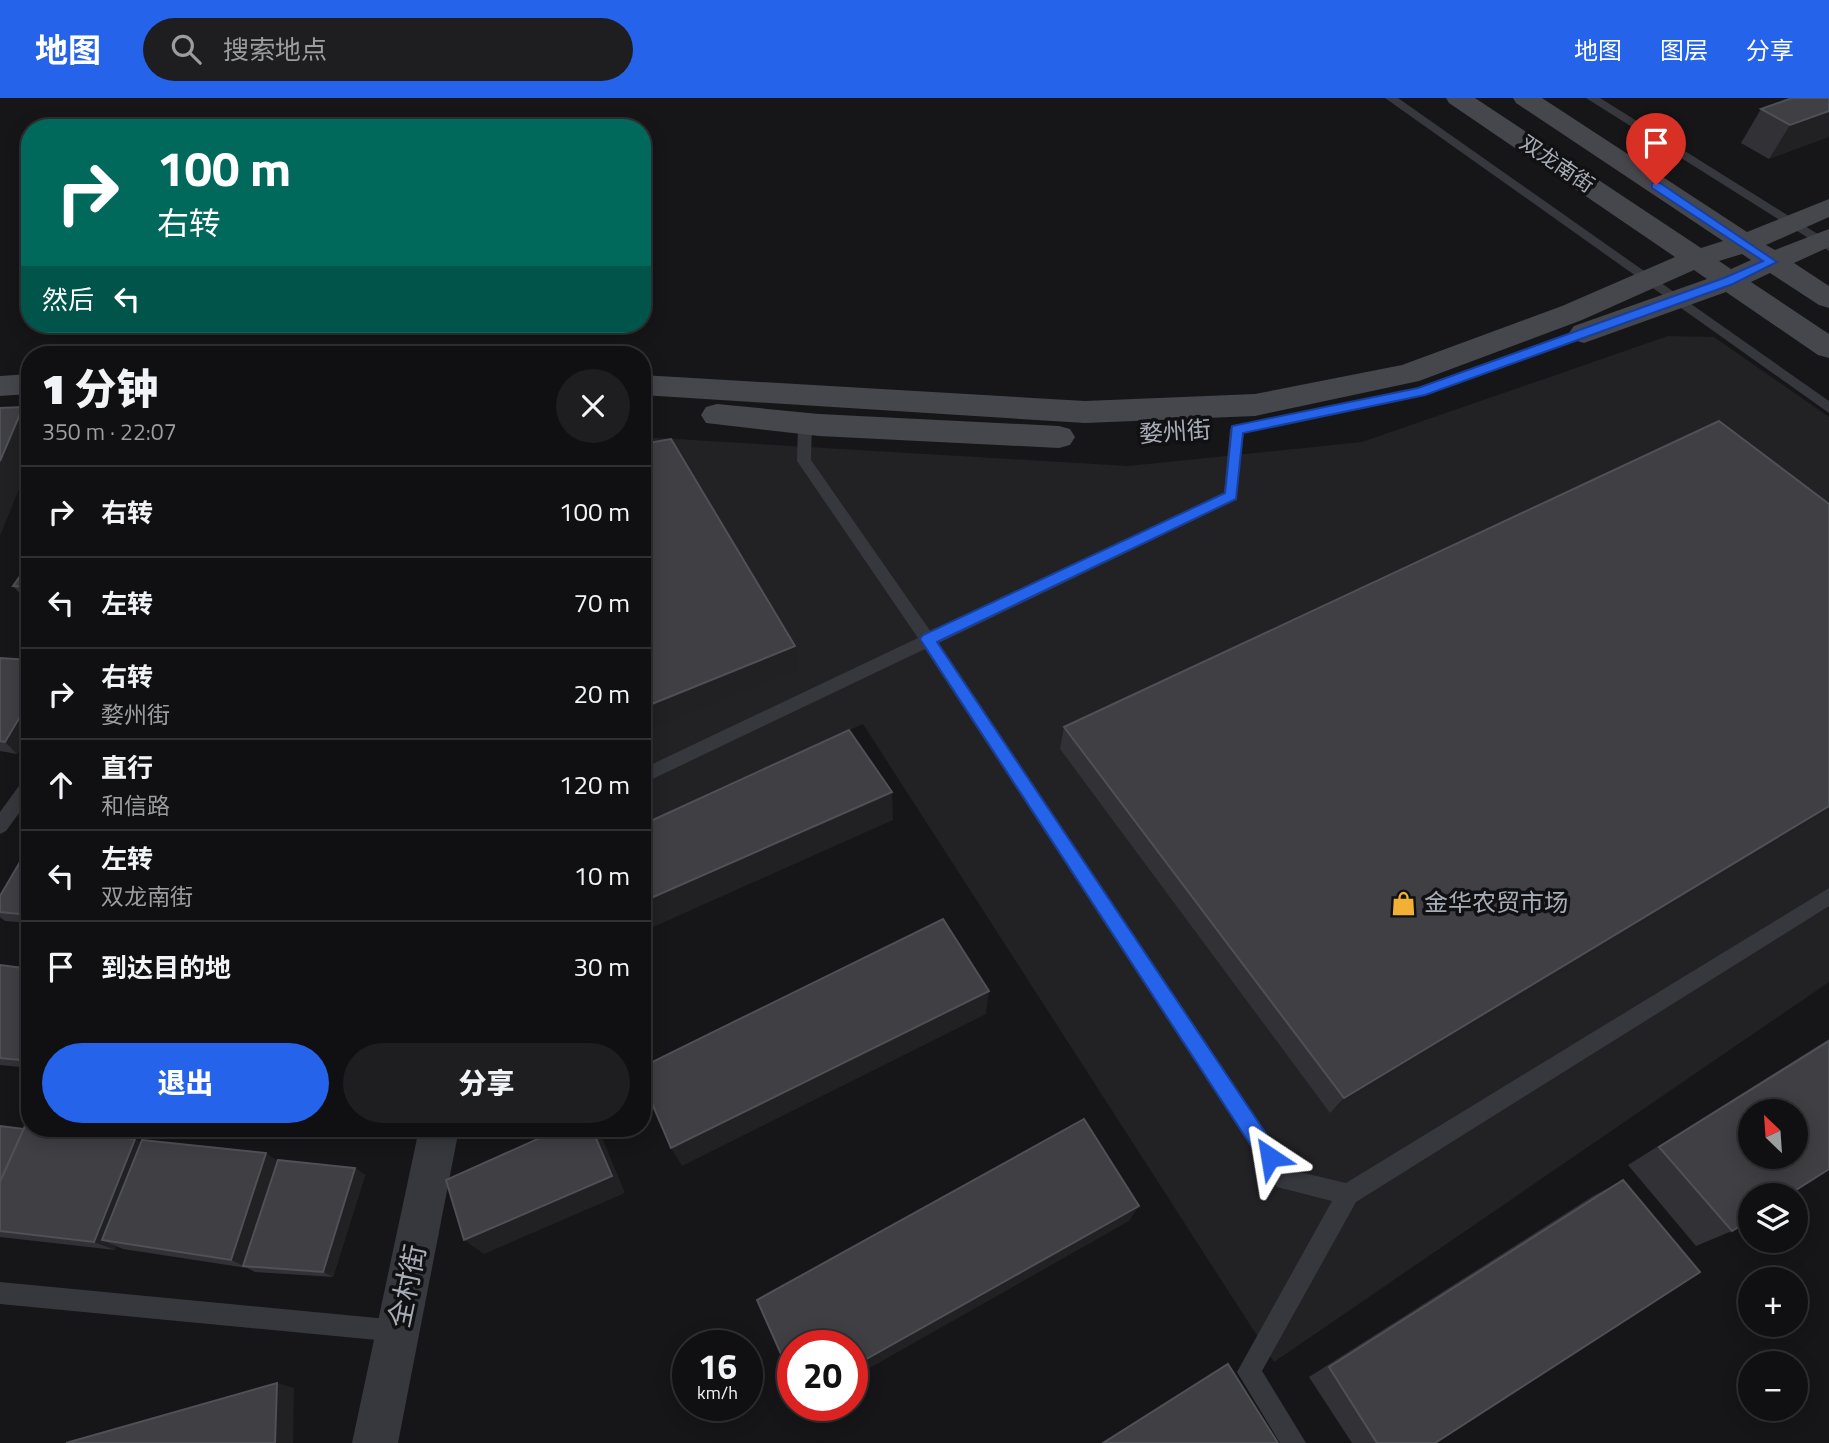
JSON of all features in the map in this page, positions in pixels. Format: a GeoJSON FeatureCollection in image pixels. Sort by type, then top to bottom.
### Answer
{"type":"FeatureCollection","features":[{"type":"Feature","properties":{"kind":"main road","name":"双龙南街"},"geometry":{"type":"LineString","coordinates":[[1458,98],[1829,348]]}},
{"type":"Feature","properties":{"kind":"main road","name":"双龙南街"},"geometry":{"type":"LineString","coordinates":[[1525,98],[1829,299]]}},
{"type":"Feature","properties":{"kind":"main road","name":"婺州街"},"geometry":{"type":"LineString","coordinates":[[651,386],[1085,412],[1255,405],[1408,374],[1572,313],[1696,258],[1744,244],[1829,207]]}},
{"type":"Feature","properties":{"kind":"main road","name":"婺州街"},"geometry":{"type":"LineString","coordinates":[[651,408],[805,424],[1080,438],[1255,427],[1421,392],[1728,281],[1826,242]]}},
{"type":"Feature","properties":{"kind":"main road"},"geometry":{"type":"LineString","coordinates":[[0,367],[21,365]]}},
{"type":"Feature","properties":{"kind":"main road"},"geometry":{"type":"LineString","coordinates":[[0,386],[21,385]]}},
{"type":"Feature","properties":{"kind":"street","name":"全村街"},"geometry":{"type":"LineString","coordinates":[[374,1443],[437,1137]]}},
{"type":"Feature","properties":{"kind":"lane"},"geometry":{"type":"LineString","coordinates":[[1391,98],[1829,408]]}},
{"type":"Feature","properties":{"kind":"lane"},"geometry":{"type":"LineString","coordinates":[[1592,98],[1791,223],[1826,242]]}},
{"type":"Feature","properties":{"kind":"lane"},"geometry":{"type":"LineString","coordinates":[[805,424],[804,461],[928,639],[1285,1179],[1348,1194]]}},
{"type":"Feature","properties":{"kind":"lane"},"geometry":{"type":"LineString","coordinates":[[651,773],[1231,496],[1237,429]]}},
{"type":"Feature","properties":{"kind":"lane"},"geometry":{"type":"LineString","coordinates":[[0,826],[21,797]]}},
{"type":"Feature","properties":{"kind":"lane"},"geometry":{"type":"LineString","coordinates":[[1294,1443],[1249,1373],[1348,1194],[1829,896]]}},
{"type":"Feature","properties":{"kind":"lane"},"geometry":{"type":"LineString","coordinates":[[0,1293],[398,1331]]}},
{"type":"Feature","properties":{"kind":"shaded area","name":"金华农贸市场"},"geometry":{"type":"Polygon","coordinates":[[[1668,336],[1714,337],[1829,417],[1829,982],[1274,1362],[863,724],[651,820],[651,438],[1128,466],[1362,442],[1668,336]]]}},
{"type":"Feature","properties":{"kind":"building"},"geometry":{"type":"Polygon","coordinates":[[[1792,98],[1829,98],[1829,111],[1790,125],[1761,109],[1792,98]]]}},
{"type":"Feature","properties":{"kind":"building"},"geometry":{"type":"Polygon","coordinates":[[[21,407],[0,461],[0,408],[21,407]]]}},
{"type":"Feature","properties":{"kind":"building"},"geometry":{"type":"Polygon","coordinates":[[[1719,421],[1829,504],[1829,806],[1344,1098],[1064,727],[1719,421]]]}},
{"type":"Feature","properties":{"kind":"building"},"geometry":{"type":"Polygon","coordinates":[[[671,439],[795,646],[651,704],[651,442],[671,439]]]}},
{"type":"Feature","properties":{"kind":"building"},"geometry":{"type":"Polygon","coordinates":[[[21,575],[21,586],[13,586],[21,575]]]}},
{"type":"Feature","properties":{"kind":"building"},"geometry":{"type":"Polygon","coordinates":[[[0,658],[21,659],[21,715],[5,742],[0,741],[0,658]]]}},
{"type":"Feature","properties":{"kind":"building"},"geometry":{"type":"Polygon","coordinates":[[[849,730],[892,792],[651,898],[651,821],[849,730]]]}},
{"type":"Feature","properties":{"kind":"building"},"geometry":{"type":"Polygon","coordinates":[[[21,860],[21,914],[0,912],[0,896],[21,860]]]}},
{"type":"Feature","properties":{"kind":"building"},"geometry":{"type":"Polygon","coordinates":[[[943,919],[989,991],[671,1148],[651,1101],[651,1063],[943,919]]]}},
{"type":"Feature","properties":{"kind":"building"},"geometry":{"type":"Polygon","coordinates":[[[0,965],[21,968],[21,1060],[0,1058],[0,965]]]}},
{"type":"Feature","properties":{"kind":"building"},"geometry":{"type":"Polygon","coordinates":[[[1829,1041],[1829,1169],[1807,1183],[1738,1183],[1738,1227],[1732,1231],[1659,1147],[1829,1041]]]}},
{"type":"Feature","properties":{"kind":"building"},"geometry":{"type":"Polygon","coordinates":[[[1084,1119],[1139,1206],[868,1358],[868,1330],[777,1330],[777,1345],[757,1300],[1084,1119]]]}},
{"type":"Feature","properties":{"kind":"building"},"geometry":{"type":"Polygon","coordinates":[[[0,1126],[21,1129],[21,1136],[0,1182],[0,1126]]]}},
{"type":"Feature","properties":{"kind":"building"},"geometry":{"type":"Polygon","coordinates":[[[21,1135],[135,1139],[94,1242],[0,1231],[0,1182],[21,1135]]]}},
{"type":"Feature","properties":{"kind":"building"},"geometry":{"type":"Polygon","coordinates":[[[542,1137],[595,1137],[612,1176],[464,1240],[446,1180],[542,1137]]]}},
{"type":"Feature","properties":{"kind":"building"},"geometry":{"type":"Polygon","coordinates":[[[142,1140],[266,1153],[231,1260],[102,1240],[142,1140]]]}},
{"type":"Feature","properties":{"kind":"building"},"geometry":{"type":"Polygon","coordinates":[[[278,1160],[355,1168],[323,1272],[243,1266],[278,1160]]]}},
{"type":"Feature","properties":{"kind":"building"},"geometry":{"type":"Polygon","coordinates":[[[1623,1180],[1700,1272],[1435,1443],[1377,1443],[1329,1367],[1623,1180]]]}},
{"type":"Feature","properties":{"kind":"building"},"geometry":{"type":"Polygon","coordinates":[[[1228,1364],[1278,1443],[1103,1443],[1228,1364]]]}},
{"type":"Feature","properties":{"kind":"building"},"geometry":{"type":"Polygon","coordinates":[[[277,1383],[275,1443],[66,1443],[277,1383]]]}},
{"type":"Feature","properties":{"kind":"place","name":"金华农贸市场"},"geometry":{"type":"Point","coordinates":[1404,903]}},
{"type":"Feature","properties":{"kind":"route"},"geometry":{"type":"LineString","coordinates":[[1270,1157],[928,639],[1231,496],[1237,429],[1421,392],[1728,281],[1771,262],[1656,185]]}}]}
